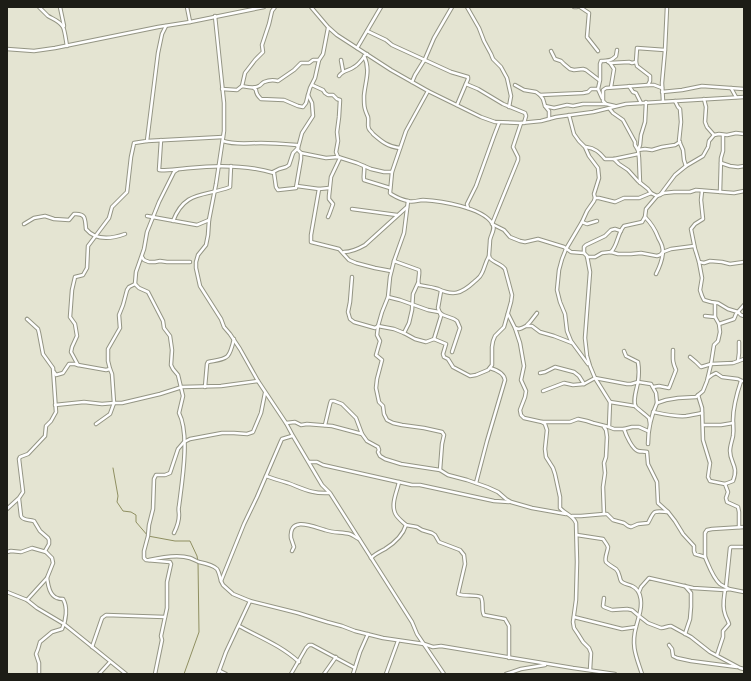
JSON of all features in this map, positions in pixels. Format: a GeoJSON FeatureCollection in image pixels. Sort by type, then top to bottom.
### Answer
{"type":"FeatureCollection","features":[{"type":"Feature","properties":{"kind":"street"},"geometry":{"type":"LineString","coordinates":[[39,7],[47,15],[60,22],[64,28]]}},
{"type":"Feature","properties":{"kind":"street"},"geometry":{"type":"LineString","coordinates":[[60,7],[67,46]]}},
{"type":"Feature","properties":{"kind":"street"},"geometry":{"type":"LineString","coordinates":[[187,7],[190,22]]}},
{"type":"Feature","properties":{"kind":"street"},"geometry":{"type":"LineString","coordinates":[[7,49],[34,51],[55,48],[264,7]]}},
{"type":"Feature","properties":{"kind":"street"},"geometry":{"type":"LineString","coordinates":[[222,89],[237,90],[242,86],[245,73],[263,52],[262,45],[272,11],[275,7]]}},
{"type":"Feature","properties":{"kind":"street"},"geometry":{"type":"LineString","coordinates":[[310,7],[328,27],[366,55],[428,91],[484,118],[499,123],[541,121],[549,118],[592,112],[626,104],[744,97]]}},
{"type":"Feature","properties":{"kind":"street"},"geometry":{"type":"LineString","coordinates":[[357,48],[381,7]]}},
{"type":"Feature","properties":{"kind":"street"},"geometry":{"type":"LineString","coordinates":[[412,82],[415,74],[425,59],[434,38],[452,7]]}},
{"type":"Feature","properties":{"kind":"street"},"geometry":{"type":"LineString","coordinates":[[467,7],[479,28],[492,59],[506,74],[510,94],[509,107]]}},
{"type":"Feature","properties":{"kind":"street"},"geometry":{"type":"LineString","coordinates":[[574,7],[579,7],[589,13],[587,37],[598,52]]}},
{"type":"Feature","properties":{"kind":"street"},"geometry":{"type":"LineString","coordinates":[[663,101],[662,90],[667,7]]}},
{"type":"Feature","properties":{"kind":"street"},"geometry":{"type":"LineString","coordinates":[[216,16],[224,122],[223,139],[206,245],[198,255],[196,262],[200,286],[221,319],[224,327],[234,339],[258,381],[286,423],[322,485],[330,493],[412,622],[417,634],[444,674]]}},
{"type":"Feature","properties":{"kind":"street"},"geometry":{"type":"LineString","coordinates":[[147,141],[158,53],[162,34],[166,26]]}},
{"type":"Feature","properties":{"kind":"street"},"geometry":{"type":"LineString","coordinates":[[254,88],[257,95],[261,99],[284,100],[303,107],[306,104],[315,78],[319,60],[323,54],[328,27]]}},
{"type":"Feature","properties":{"kind":"street"},"geometry":{"type":"LineString","coordinates":[[367,31],[386,40],[392,45],[451,72],[468,77],[457,105]]}},
{"type":"Feature","properties":{"kind":"street"},"geometry":{"type":"LineString","coordinates":[[648,85],[650,76],[637,66],[637,48],[665,50]]}},
{"type":"Feature","properties":{"kind":"street"},"geometry":{"type":"LineString","coordinates":[[609,62],[616,56],[617,50]]}},
{"type":"Feature","properties":{"kind":"street"},"geometry":{"type":"LineString","coordinates":[[551,51],[555,59],[561,61],[570,69],[586,70],[600,80]]}},
{"type":"Feature","properties":{"kind":"street"},"geometry":{"type":"LineString","coordinates":[[339,76],[343,71],[352,69],[356,66],[366,55]]}},
{"type":"Feature","properties":{"kind":"street"},"geometry":{"type":"LineString","coordinates":[[366,55],[368,69],[364,94],[364,106],[365,113],[368,118],[369,130],[385,144],[394,148],[400,148]]}},
{"type":"Feature","properties":{"kind":"street"},"geometry":{"type":"LineString","coordinates":[[242,86],[254,88],[258,87],[263,82],[274,80],[278,81],[301,63],[309,63],[313,60],[319,60]]}},
{"type":"Feature","properties":{"kind":"street"},"geometry":{"type":"LineString","coordinates":[[341,60],[343,71]]}},
{"type":"Feature","properties":{"kind":"street"},"geometry":{"type":"LineString","coordinates":[[606,104],[603,101],[598,89],[601,62],[636,62]]}},
{"type":"Feature","properties":{"kind":"street"},"geometry":{"type":"LineString","coordinates":[[609,62],[614,69],[611,87]]}},
{"type":"Feature","properties":{"kind":"street"},"geometry":{"type":"LineString","coordinates":[[466,84],[478,89],[509,107],[525,113],[526,116],[513,147],[518,160],[492,224]]}},
{"type":"Feature","properties":{"kind":"street"},"geometry":{"type":"LineString","coordinates":[[312,85],[323,90],[328,95],[333,95],[340,100],[336,152],[339,157]]}},
{"type":"Feature","properties":{"kind":"street"},"geometry":{"type":"LineString","coordinates":[[515,85],[524,90],[540,94],[583,93],[588,92],[591,89],[598,89]]}},
{"type":"Feature","properties":{"kind":"street"},"geometry":{"type":"LineString","coordinates":[[603,101],[604,90],[611,87],[654,85],[662,90],[682,90],[698,86],[744,89]]}},
{"type":"Feature","properties":{"kind":"street"},"geometry":{"type":"LineString","coordinates":[[629,86],[633,92],[636,93],[641,103]]}},
{"type":"Feature","properties":{"kind":"street"},"geometry":{"type":"LineString","coordinates":[[731,88],[736,97]]}},
{"type":"Feature","properties":{"kind":"street"},"geometry":{"type":"LineString","coordinates":[[418,283],[453,294],[471,285],[479,278],[489,256],[490,240],[493,231],[492,224],[489,219],[468,208],[441,202],[420,200],[408,202],[391,194],[389,191],[392,172],[406,131],[428,91]]}},
{"type":"Feature","properties":{"kind":"street"},"geometry":{"type":"LineString","coordinates":[[540,94],[548,111],[549,118]]}},
{"type":"Feature","properties":{"kind":"street"},"geometry":{"type":"LineString","coordinates":[[161,140],[159,170],[231,166],[273,173],[289,164],[293,153],[298,148],[302,133],[313,116],[312,103],[308,95]]}},
{"type":"Feature","properties":{"kind":"street"},"geometry":{"type":"LineString","coordinates":[[704,99],[706,107],[705,122],[707,127],[714,135]]}},
{"type":"Feature","properties":{"kind":"street"},"geometry":{"type":"LineString","coordinates":[[675,101],[680,109],[680,142],[686,166]]}},
{"type":"Feature","properties":{"kind":"street"},"geometry":{"type":"LineString","coordinates":[[640,183],[640,158],[638,150],[645,122],[646,102]]}},
{"type":"Feature","properties":{"kind":"street"},"geometry":{"type":"LineString","coordinates":[[545,106],[554,108],[583,104],[606,104],[618,106]]}},
{"type":"Feature","properties":{"kind":"street"},"geometry":{"type":"LineString","coordinates":[[609,108],[623,120],[638,150]]}},
{"type":"Feature","properties":{"kind":"street"},"geometry":{"type":"LineString","coordinates":[[569,115],[574,134],[579,141],[585,146],[592,148],[605,159],[614,159],[638,154]]}},
{"type":"Feature","properties":{"kind":"street"},"geometry":{"type":"LineString","coordinates":[[468,208],[467,204],[476,186],[499,123]]}},
{"type":"Feature","properties":{"kind":"street"},"geometry":{"type":"LineString","coordinates":[[611,252],[615,248],[621,230],[624,226],[642,222],[645,217],[646,209],[673,176],[703,156],[708,147],[709,140],[714,135],[744,134]]}},
{"type":"Feature","properties":{"kind":"street"},"geometry":{"type":"LineString","coordinates":[[720,192],[721,158],[724,135]]}},
{"type":"Feature","properties":{"kind":"street"},"geometry":{"type":"LineString","coordinates":[[78,365],[71,352],[77,336],[75,324],[70,317],[72,290],[75,277],[83,275],[87,268],[88,246],[109,218],[112,207],[127,192],[134,143],[161,140],[223,139],[228,142],[238,144],[269,143],[297,145],[298,150],[301,153],[297,186]]}},
{"type":"Feature","properties":{"kind":"street"},"geometry":{"type":"LineString","coordinates":[[638,150],[652,150],[662,147],[675,146],[680,142]]}},
{"type":"Feature","properties":{"kind":"street"},"geometry":{"type":"LineString","coordinates":[[585,146],[591,159],[598,168],[599,178],[592,206],[586,211],[582,222],[566,249],[560,266],[558,290],[567,331],[572,343],[590,366]]}},
{"type":"Feature","properties":{"kind":"street"},"geometry":{"type":"LineString","coordinates":[[301,153],[326,158],[339,157],[371,169],[392,172]]}},
{"type":"Feature","properties":{"kind":"street"},"geometry":{"type":"LineString","coordinates":[[328,217],[333,204],[329,199],[331,177],[339,157]]}},
{"type":"Feature","properties":{"kind":"street"},"geometry":{"type":"LineString","coordinates":[[614,159],[628,170],[640,183],[658,196]]}},
{"type":"Feature","properties":{"kind":"street"},"geometry":{"type":"LineString","coordinates":[[721,164],[738,167],[744,166]]}},
{"type":"Feature","properties":{"kind":"street"},"geometry":{"type":"LineString","coordinates":[[173,221],[176,214],[186,201],[194,197],[230,187],[231,166]]}},
{"type":"Feature","properties":{"kind":"street"},"geometry":{"type":"LineString","coordinates":[[363,166],[365,170],[364,180],[390,188]]}},
{"type":"Feature","properties":{"kind":"street"},"geometry":{"type":"LineString","coordinates":[[135,284],[136,272],[145,246],[147,232],[162,194],[176,170]]}},
{"type":"Feature","properties":{"kind":"street"},"geometry":{"type":"LineString","coordinates":[[273,173],[275,174],[276,187],[278,190],[295,189],[297,186],[319,189],[329,188]]}},
{"type":"Feature","properties":{"kind":"street"},"geometry":{"type":"LineString","coordinates":[[319,189],[311,242],[339,249],[349,260],[356,263],[391,271]]}},
{"type":"Feature","properties":{"kind":"street"},"geometry":{"type":"LineString","coordinates":[[658,196],[664,193],[690,192],[696,190],[734,193],[744,191]]}},
{"type":"Feature","properties":{"kind":"street"},"geometry":{"type":"LineString","coordinates":[[702,191],[701,200],[703,219],[695,224],[691,229],[702,280],[700,290],[702,296],[704,300],[718,303],[744,316]]}},
{"type":"Feature","properties":{"kind":"street"},"geometry":{"type":"LineString","coordinates":[[595,198],[615,202],[624,198],[639,198],[652,193]]}},
{"type":"Feature","properties":{"kind":"street"},"geometry":{"type":"LineString","coordinates":[[408,202],[404,233],[391,271],[388,297],[378,326],[377,335],[380,341],[376,355],[382,360],[376,388],[379,402],[383,406],[384,414],[387,420],[402,425],[442,432],[444,435],[440,470]]}},
{"type":"Feature","properties":{"kind":"street"},"geometry":{"type":"LineString","coordinates":[[343,252],[349,252],[365,245],[407,207]]}},
{"type":"Feature","properties":{"kind":"street"},"geometry":{"type":"LineString","coordinates":[[352,209],[398,215]]}},
{"type":"Feature","properties":{"kind":"street"},"geometry":{"type":"LineString","coordinates":[[24,224],[34,218],[42,216],[54,219],[69,220],[74,214],[78,214],[84,216],[86,229],[95,236],[114,238],[125,234]]}},
{"type":"Feature","properties":{"kind":"street"},"geometry":{"type":"LineString","coordinates":[[147,216],[197,225],[209,220]]}},
{"type":"Feature","properties":{"kind":"street"},"geometry":{"type":"LineString","coordinates":[[645,217],[655,230],[663,247],[661,264],[656,274]]}},
{"type":"Feature","properties":{"kind":"street"},"geometry":{"type":"LineString","coordinates":[[582,222],[587,224],[597,221]]}},
{"type":"Feature","properties":{"kind":"street"},"geometry":{"type":"LineString","coordinates":[[492,224],[504,230],[510,237],[520,241],[525,242],[538,239],[564,247],[571,252],[584,253]]}},
{"type":"Feature","properties":{"kind":"street"},"geometry":{"type":"LineString","coordinates":[[608,427],[610,402],[595,378],[587,356],[586,341],[588,285],[590,272],[587,257],[584,253],[584,247],[611,230],[621,230]]}},
{"type":"Feature","properties":{"kind":"street"},"geometry":{"type":"LineString","coordinates":[[587,257],[595,257],[602,253],[611,252],[618,254],[641,253],[657,256],[663,252],[676,248],[694,246]]}},
{"type":"Feature","properties":{"kind":"street"},"geometry":{"type":"LineString","coordinates":[[141,256],[144,260],[149,262],[190,262]]}},
{"type":"Feature","properties":{"kind":"street"},"geometry":{"type":"LineString","coordinates":[[352,276],[348,312],[350,319],[362,325],[375,328],[378,326],[394,329],[415,340],[426,342],[434,340],[446,344],[443,354],[444,357],[448,359],[453,367],[470,376],[476,375],[490,368],[492,365],[492,341],[504,327],[512,295],[505,269],[489,256]]}},
{"type":"Feature","properties":{"kind":"street"},"geometry":{"type":"LineString","coordinates":[[394,261],[419,270],[418,283],[413,294],[413,304],[409,323],[404,333]]}},
{"type":"Feature","properties":{"kind":"street"},"geometry":{"type":"LineString","coordinates":[[699,262],[704,263],[710,261],[730,264],[744,262]]}},
{"type":"Feature","properties":{"kind":"street"},"geometry":{"type":"LineString","coordinates":[[96,424],[110,414],[114,402],[108,349],[120,328],[119,315],[127,290],[135,284]]}},
{"type":"Feature","properties":{"kind":"street"},"geometry":{"type":"LineString","coordinates":[[135,284],[139,288],[148,292],[163,321],[164,328],[170,336],[172,350],[171,365],[178,374],[182,387],[183,396],[179,413],[182,419],[184,442],[182,482],[178,506],[179,516],[174,533]]}},
{"type":"Feature","properties":{"kind":"street"},"geometry":{"type":"LineString","coordinates":[[434,340],[441,316],[438,308],[441,291]]}},
{"type":"Feature","properties":{"kind":"street"},"geometry":{"type":"LineString","coordinates":[[388,297],[454,318],[460,328],[452,352]]}},
{"type":"Feature","properties":{"kind":"street"},"geometry":{"type":"LineString","coordinates":[[657,403],[678,398],[694,397],[703,391],[708,378],[714,345],[718,341],[720,332],[719,324],[715,317],[715,303]]}},
{"type":"Feature","properties":{"kind":"street"},"geometry":{"type":"LineString","coordinates":[[719,324],[734,319],[744,305]]}},
{"type":"Feature","properties":{"kind":"street"},"geometry":{"type":"LineString","coordinates":[[526,326],[537,313]]}},
{"type":"Feature","properties":{"kind":"street"},"geometry":{"type":"LineString","coordinates":[[508,314],[520,343],[524,366],[522,380],[526,391],[520,410],[521,415],[524,418],[542,422],[570,422],[578,420],[587,421],[614,429],[639,427],[648,430]]}},
{"type":"Feature","properties":{"kind":"street"},"geometry":{"type":"LineString","coordinates":[[705,316],[715,317]]}},
{"type":"Feature","properties":{"kind":"street"},"geometry":{"type":"LineString","coordinates":[[7,509],[23,492],[20,457],[28,454],[44,436],[46,426],[56,412],[54,372],[52,366],[43,354],[38,329],[27,319]]}},
{"type":"Feature","properties":{"kind":"street"},"geometry":{"type":"LineString","coordinates":[[515,328],[532,326],[540,332],[572,343]]}},
{"type":"Feature","properties":{"kind":"street"},"geometry":{"type":"LineString","coordinates":[[206,387],[208,362],[226,358],[230,353],[234,339]]}},
{"type":"Feature","properties":{"kind":"street"},"geometry":{"type":"LineString","coordinates":[[738,361],[739,342]]}},
{"type":"Feature","properties":{"kind":"street"},"geometry":{"type":"LineString","coordinates":[[653,387],[659,386],[669,388],[676,370],[673,362],[673,350]]}},
{"type":"Feature","properties":{"kind":"street"},"geometry":{"type":"LineString","coordinates":[[624,351],[626,356],[638,362],[638,382],[634,403],[635,406]]}},
{"type":"Feature","properties":{"kind":"street"},"geometry":{"type":"LineString","coordinates":[[690,357],[701,367],[710,364],[733,363],[744,359]]}},
{"type":"Feature","properties":{"kind":"street"},"geometry":{"type":"LineString","coordinates":[[54,372],[56,375],[63,373],[69,364],[106,370],[110,368]]}},
{"type":"Feature","properties":{"kind":"street"},"geometry":{"type":"LineString","coordinates":[[540,373],[555,367],[574,372],[580,376],[584,384]]}},
{"type":"Feature","properties":{"kind":"street"},"geometry":{"type":"LineString","coordinates":[[476,483],[505,380],[501,373],[490,368]]}},
{"type":"Feature","properties":{"kind":"street"},"geometry":{"type":"LineString","coordinates":[[698,395],[701,404],[703,440],[710,463],[708,479],[710,481],[725,484],[733,480],[735,476],[735,468],[732,463],[730,451],[733,434],[734,412],[737,395],[742,381],[722,377],[716,373],[708,378]]}},
{"type":"Feature","properties":{"kind":"street"},"geometry":{"type":"LineString","coordinates":[[543,391],[564,383],[573,385],[584,384],[595,378],[627,384],[638,382],[651,384],[656,393],[657,403],[650,424],[648,444]]}},
{"type":"Feature","properties":{"kind":"street"},"geometry":{"type":"LineString","coordinates":[[55,405],[84,402],[102,404],[114,402],[122,403],[139,400],[182,387],[221,386],[258,381]]}},
{"type":"Feature","properties":{"kind":"street"},"geometry":{"type":"LineString","coordinates":[[146,560],[144,558],[144,551],[153,509],[154,479],[156,475],[166,475],[170,473],[178,449],[184,442],[190,439],[222,433],[247,434],[253,432],[261,413],[265,392]]}},
{"type":"Feature","properties":{"kind":"street"},"geometry":{"type":"LineString","coordinates":[[325,426],[331,401],[342,404],[353,415],[367,441],[378,448],[380,456],[385,459],[401,464],[410,464],[440,470],[448,475],[476,483],[498,492],[511,502],[543,511],[587,516],[607,514],[613,520],[631,527],[638,524],[648,523],[652,514],[656,512],[668,512]]}},
{"type":"Feature","properties":{"kind":"street"},"geometry":{"type":"LineString","coordinates":[[610,402],[635,406],[649,418],[650,424]]}},
{"type":"Feature","properties":{"kind":"street"},"geometry":{"type":"LineString","coordinates":[[653,412],[666,415],[685,416],[702,414]]}},
{"type":"Feature","properties":{"kind":"street"},"geometry":{"type":"LineString","coordinates":[[286,423],[295,422],[301,425],[332,426],[362,434]]}},
{"type":"Feature","properties":{"kind":"street"},"geometry":{"type":"LineString","coordinates":[[542,422],[545,424],[547,430],[545,449],[546,457],[555,474],[560,498],[560,508],[562,511],[575,519],[576,523],[576,600],[573,622],[574,628],[589,648],[590,670]]}},
{"type":"Feature","properties":{"kind":"street"},"geometry":{"type":"LineString","coordinates":[[703,425],[733,423]]}},
{"type":"Feature","properties":{"kind":"street"},"geometry":{"type":"LineString","coordinates":[[604,427],[607,437],[604,463],[604,514]]}},
{"type":"Feature","properties":{"kind":"street"},"geometry":{"type":"LineString","coordinates":[[624,429],[635,449],[638,451],[647,452],[648,464],[657,482],[658,503],[676,521],[683,534],[694,546],[695,554],[705,558]]}},
{"type":"Feature","properties":{"kind":"street"},"geometry":{"type":"LineString","coordinates":[[221,581],[244,524],[281,441],[282,439],[293,436]]}},
{"type":"Feature","properties":{"kind":"street"},"geometry":{"type":"LineString","coordinates":[[308,462],[318,462],[323,465],[494,502],[511,502]]}},
{"type":"Feature","properties":{"kind":"street"},"geometry":{"type":"LineString","coordinates":[[266,476],[307,491],[316,493],[330,493]]}},
{"type":"Feature","properties":{"kind":"street"},"geometry":{"type":"LineString","coordinates":[[399,482],[398,490],[394,499],[395,513],[406,525],[417,527],[432,533],[439,542],[460,550],[464,555],[464,564],[458,594],[481,597],[482,612],[484,615],[505,619],[508,622],[510,626],[509,658]]}},
{"type":"Feature","properties":{"kind":"street"},"geometry":{"type":"LineString","coordinates":[[725,484],[728,492],[726,498],[727,502],[738,507],[739,527]]}},
{"type":"Feature","properties":{"kind":"street"},"geometry":{"type":"LineString","coordinates":[[19,498],[22,518],[34,521],[40,532],[48,538],[50,542],[46,552]]}},
{"type":"Feature","properties":{"kind":"street"},"geometry":{"type":"LineString","coordinates":[[292,551],[294,547],[291,538],[293,528],[299,523],[326,531],[350,534],[359,539]]}},
{"type":"Feature","properties":{"kind":"street"},"geometry":{"type":"LineString","coordinates":[[371,558],[391,545],[403,533],[406,525]]}},
{"type":"Feature","properties":{"kind":"street"},"geometry":{"type":"LineString","coordinates":[[727,589],[718,581],[705,558],[705,533],[707,530],[712,528],[744,527]]}},
{"type":"Feature","properties":{"kind":"street"},"geometry":{"type":"LineString","coordinates":[[577,535],[602,539],[607,544],[608,548],[605,559],[606,561],[616,570],[624,584],[634,586],[639,592],[642,604],[633,642],[635,654],[642,674]]}},
{"type":"Feature","properties":{"kind":"street"},"geometry":{"type":"LineString","coordinates":[[717,655],[723,637],[723,631],[729,624],[725,617],[723,606],[727,589],[730,548],[744,547]]}},
{"type":"Feature","properties":{"kind":"street"},"geometry":{"type":"LineString","coordinates":[[7,552],[21,552],[32,548],[46,552],[52,558],[53,563],[47,578],[27,600]]}},
{"type":"Feature","properties":{"kind":"street"},"geometry":{"type":"LineString","coordinates":[[146,560],[160,557],[191,558],[216,568],[223,585],[233,594],[250,601],[298,613],[368,634],[433,647],[440,646],[616,674]]}},
{"type":"Feature","properties":{"kind":"street"},"geometry":{"type":"LineString","coordinates":[[146,560],[170,562],[171,564],[167,582],[167,602],[161,636],[162,640],[155,674]]}},
{"type":"Feature","properties":{"kind":"street"},"geometry":{"type":"LineString","coordinates":[[39,674],[39,663],[36,654],[40,642],[52,632],[62,629],[64,624],[65,602],[63,599],[56,598],[52,595],[48,587],[47,578]]}},
{"type":"Feature","properties":{"kind":"street"},"geometry":{"type":"LineString","coordinates":[[639,592],[641,587],[649,578],[693,588],[727,589],[744,592]]}},
{"type":"Feature","properties":{"kind":"street"},"geometry":{"type":"LineString","coordinates":[[685,586],[691,593],[690,620],[685,634]]}},
{"type":"Feature","properties":{"kind":"street"},"geometry":{"type":"LineString","coordinates":[[7,592],[27,600],[37,608],[64,624],[126,674]]}},
{"type":"Feature","properties":{"kind":"street"},"geometry":{"type":"LineString","coordinates":[[604,598],[604,607],[612,610],[632,610],[648,623],[662,628],[671,626],[691,637],[704,648],[740,668]]}},
{"type":"Feature","properties":{"kind":"street"},"geometry":{"type":"LineString","coordinates":[[226,674],[219,672],[226,652],[250,601]]}},
{"type":"Feature","properties":{"kind":"street"},"geometry":{"type":"LineString","coordinates":[[92,647],[102,618],[106,615],[165,617]]}},
{"type":"Feature","properties":{"kind":"street"},"geometry":{"type":"LineString","coordinates":[[574,617],[622,629],[636,627]]}},
{"type":"Feature","properties":{"kind":"street"},"geometry":{"type":"LineString","coordinates":[[239,626],[292,655],[299,662]]}},
{"type":"Feature","properties":{"kind":"street"},"geometry":{"type":"LineString","coordinates":[[353,674],[368,634]]}},
{"type":"Feature","properties":{"kind":"street"},"geometry":{"type":"LineString","coordinates":[[386,674],[398,641]]}},
{"type":"Feature","properties":{"kind":"street"},"geometry":{"type":"LineString","coordinates":[[291,674],[309,645],[312,645],[336,657],[355,668]]}},
{"type":"Feature","properties":{"kind":"street"},"geometry":{"type":"LineString","coordinates":[[669,645],[672,649],[673,656],[677,658],[744,669]]}},
{"type":"Feature","properties":{"kind":"street"},"geometry":{"type":"LineString","coordinates":[[324,674],[336,657]]}},
{"type":"Feature","properties":{"kind":"street"},"geometry":{"type":"LineString","coordinates":[[99,674],[110,662]]}},
{"type":"Feature","properties":{"kind":"street"},"geometry":{"type":"LineString","coordinates":[[506,674],[521,669],[548,664]]}},
{"type":"Feature","properties":{"kind":"street"},"geometry":{"type":"LineString","coordinates":[[573,668],[573,674]]}},
{"type":"Feature","properties":{"kind":"waterway"},"geometry":{"type":"LineString","coordinates":[[113,468],[118,496],[117,502],[123,511],[131,512],[136,515],[136,522],[148,536],[175,541],[190,541],[197,556],[199,632],[184,674]]}}]}
